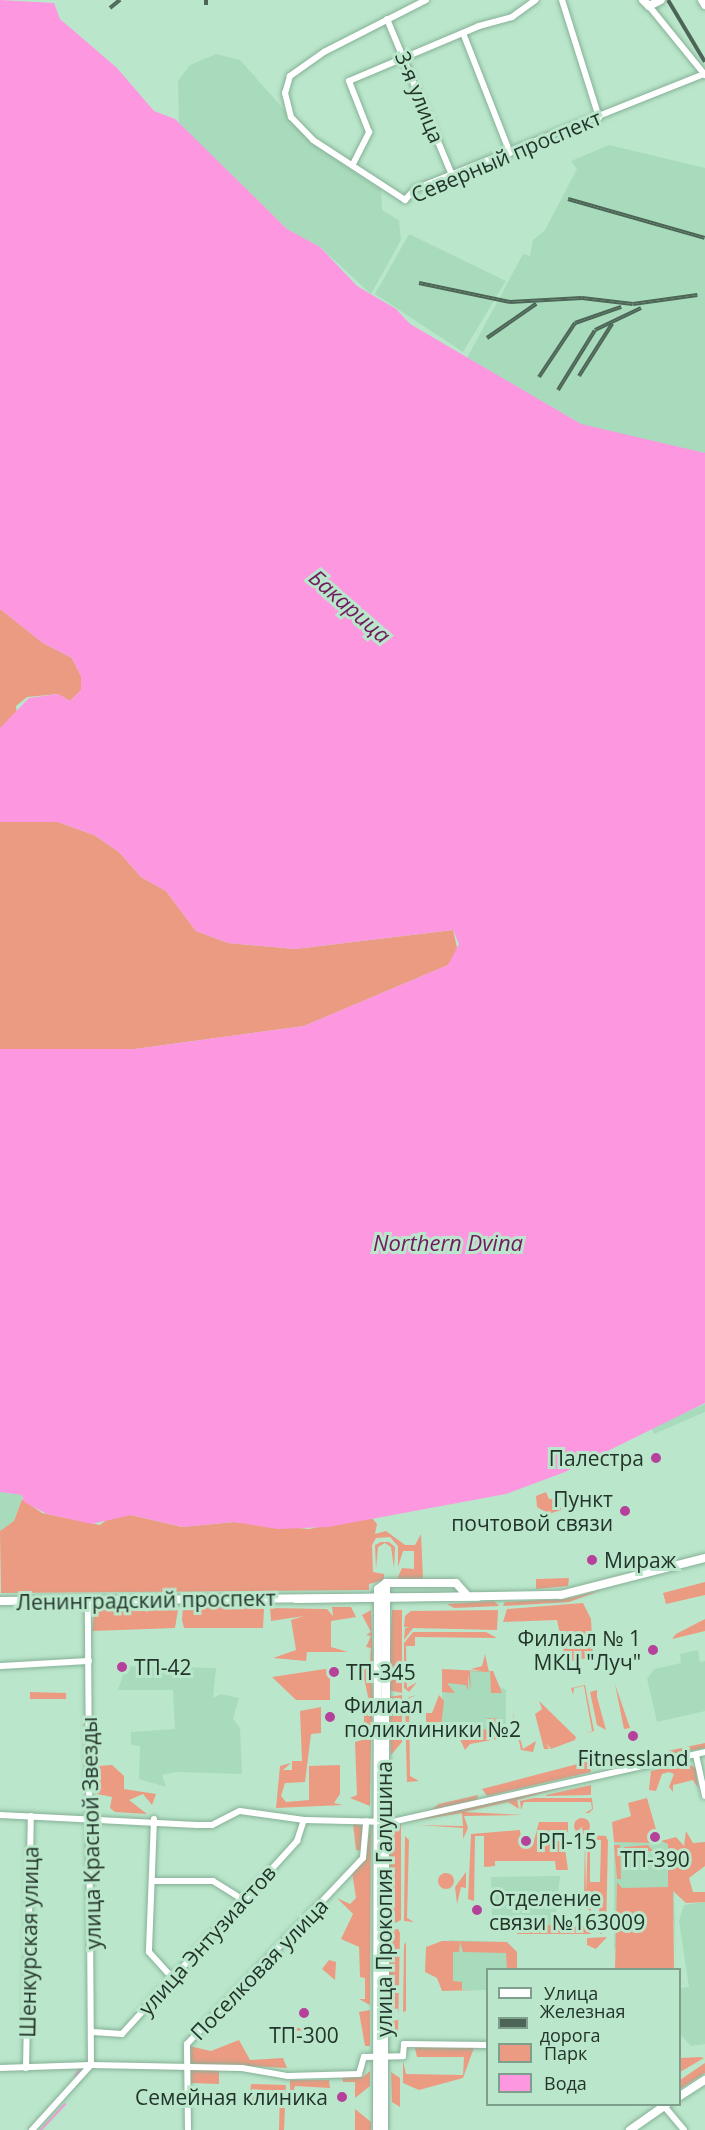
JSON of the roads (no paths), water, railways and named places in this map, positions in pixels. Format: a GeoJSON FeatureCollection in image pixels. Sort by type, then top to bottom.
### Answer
{"type":"FeatureCollection","features":[{"type":"Feature","properties":{"kind":"main road"},"geometry":{"type":"LineString","coordinates":[[646,3],[661,0]]}},
{"type":"Feature","properties":{"kind":"main road"},"geometry":{"type":"LineString","coordinates":[[702,0],[705,5]]}},
{"type":"Feature","properties":{"kind":"main road","name":"Ленинградский проспект"},"geometry":{"type":"LineString","coordinates":[[0,1601],[381,1599],[574,1593],[705,1558]]}},
{"type":"Feature","properties":{"kind":"main road"},"geometry":{"type":"LineString","coordinates":[[381,1599],[386,1583],[456,1583],[466,1594]]}},
{"type":"Feature","properties":{"kind":"main road","name":"Ленинградский проспект"},"geometry":{"type":"LineString","coordinates":[[381,1599],[466,1594],[478,1597]]}},
{"type":"Feature","properties":{"kind":"main road","name":"улица Прокопия Галушина"},"geometry":{"type":"LineString","coordinates":[[377,2130],[380,2057],[381,1599]]}},
{"type":"Feature","properties":{"kind":"main road","name":"улица Прокопия Галушина"},"geometry":{"type":"LineString","coordinates":[[380,2057],[384,2130]]}},
{"type":"Feature","properties":{"kind":"main road"},"geometry":{"type":"LineString","coordinates":[[681,2095],[705,2080]]}},
{"type":"Feature","properties":{"kind":"main road"},"geometry":{"type":"LineString","coordinates":[[630,2130],[665,2106]]}},
{"type":"Feature","properties":{"kind":"street"},"geometry":{"type":"LineString","coordinates":[[387,19],[426,0]]}},
{"type":"Feature","properties":{"kind":"street"},"geometry":{"type":"LineString","coordinates":[[353,164],[369,132],[349,81],[404,56],[512,17],[535,0]]}},
{"type":"Feature","properties":{"kind":"street"},"geometry":{"type":"LineString","coordinates":[[562,0],[599,117]]}},
{"type":"Feature","properties":{"kind":"street"},"geometry":{"type":"LineString","coordinates":[[646,3],[705,74]]}},
{"type":"Feature","properties":{"kind":"street","name":"3-я улица"},"geometry":{"type":"LineString","coordinates":[[387,19],[452,175]]}},
{"type":"Feature","properties":{"kind":"street","name":"Северный проспект"},"geometry":{"type":"LineString","coordinates":[[387,19],[290,76],[285,93],[291,117],[313,140],[405,200],[415,189],[705,74]]}},
{"type":"Feature","properties":{"kind":"street"},"geometry":{"type":"LineString","coordinates":[[463,33],[510,153]]}},
{"type":"Feature","properties":{"kind":"street","name":"улица Красной Звезды"},"geometry":{"type":"LineString","coordinates":[[88,1600],[93,1818],[92,2065]]}},
{"type":"Feature","properties":{"kind":"street"},"geometry":{"type":"LineString","coordinates":[[0,1666],[88,1661]]}},
{"type":"Feature","properties":{"kind":"street"},"geometry":{"type":"LineString","coordinates":[[0,1815],[154,1819],[212,1825],[240,1811],[304,1820],[381,1821],[705,1752]]}},
{"type":"Feature","properties":{"kind":"street"},"geometry":{"type":"LineString","coordinates":[[696,1755],[705,1796]]}},
{"type":"Feature","properties":{"kind":"street","name":"Шенкурская улица"},"geometry":{"type":"LineString","coordinates":[[26,2068],[31,1816]]}},
{"type":"Feature","properties":{"kind":"street"},"geometry":{"type":"LineString","coordinates":[[154,1819],[149,1952],[173,1978]]}},
{"type":"Feature","properties":{"kind":"street","name":"улица Энтузиастов"},"geometry":{"type":"LineString","coordinates":[[93,2032],[122,2034],[297,1841],[304,1820]]}},
{"type":"Feature","properties":{"kind":"street","name":"Поселковая улица"},"geometry":{"type":"LineString","coordinates":[[188,2130],[188,2044],[363,1858],[366,1821]]}},
{"type":"Feature","properties":{"kind":"street"},"geometry":{"type":"LineString","coordinates":[[152,1881],[213,1881],[243,1900]]}},
{"type":"Feature","properties":{"kind":"street"},"geometry":{"type":"LineString","coordinates":[[0,2068],[92,2065],[242,2068],[288,2076],[359,2074],[364,2057],[403,2056],[404,2044],[486,2045]]}},
{"type":"Feature","properties":{"kind":"street"},"geometry":{"type":"LineString","coordinates":[[32,2130],[92,2065]]}},
{"type":"Feature","properties":{"kind":"street"},"geometry":{"type":"LineString","coordinates":[[667,2106],[684,2130]]}},
{"type":"Feature","properties":{"kind":"water"},"geometry":{"type":"Polygon","coordinates":[[[0,0],[54,3],[60,19],[117,68],[154,111],[175,119],[287,229],[320,247],[357,286],[396,309],[410,324],[581,424],[705,453],[705,1403],[565,1472],[506,1494],[328,1527],[278,1529],[233,1522],[183,1527],[131,1515],[92,1524],[47,1514],[24,1502],[22,1495],[0,1492],[0,1049],[135,1049],[304,1026],[448,965],[459,944],[453,930],[295,949],[228,943],[196,931],[166,891],[141,877],[119,852],[94,835],[58,822],[0,822],[0,728],[29,698],[58,694],[70,701],[81,690],[81,676],[72,658],[43,643],[0,609],[0,0]]]}},
{"type":"Feature","properties":{"kind":"waterway"},"geometry":{"type":"LineString","coordinates":[[75,2076],[81,2068]]}},
{"type":"Feature","properties":{"kind":"waterway"},"geometry":{"type":"LineString","coordinates":[[41,2130],[65,2104]]}},
{"type":"Feature","properties":{"kind":"railway"},"geometry":{"type":"LineString","coordinates":[[110,8],[120,0]]}},
{"type":"Feature","properties":{"kind":"railway"},"geometry":{"type":"LineString","coordinates":[[206,0],[206,5]]}},
{"type":"Feature","properties":{"kind":"railway"},"geometry":{"type":"LineString","coordinates":[[668,0],[705,62]]}},
{"type":"Feature","properties":{"kind":"railway"},"geometry":{"type":"LineString","coordinates":[[568,199],[705,238]]}},
{"type":"Feature","properties":{"kind":"railway"},"geometry":{"type":"LineString","coordinates":[[419,283],[510,302],[582,298],[633,304],[697,295]]}},
{"type":"Feature","properties":{"kind":"railway"},"geometry":{"type":"LineString","coordinates":[[487,338],[536,304]]}},
{"type":"Feature","properties":{"kind":"railway"},"geometry":{"type":"LineString","coordinates":[[539,377],[575,323],[621,307]]}},
{"type":"Feature","properties":{"kind":"railway"},"geometry":{"type":"LineString","coordinates":[[558,390],[595,330],[641,308]]}},
{"type":"Feature","properties":{"kind":"railway"},"geometry":{"type":"LineString","coordinates":[[579,376],[612,324]]}},
{"type":"Feature","properties":{"kind":"place","name":"Палестра"},"geometry":{"type":"Point","coordinates":[656,1458]}},
{"type":"Feature","properties":{"kind":"place","name":"Пункт почтовой связи"},"geometry":{"type":"Point","coordinates":[625,1511]}},
{"type":"Feature","properties":{"kind":"place","name":"Мираж"},"geometry":{"type":"Point","coordinates":[592,1560]}},
{"type":"Feature","properties":{"kind":"place","name":"Филиал № 1 МКЦ \"Луч\""},"geometry":{"type":"Point","coordinates":[653,1650]}},
{"type":"Feature","properties":{"kind":"place","name":"ТП-42"},"geometry":{"type":"Point","coordinates":[122,1667]}},
{"type":"Feature","properties":{"kind":"place","name":"ТП-345"},"geometry":{"type":"Point","coordinates":[334,1672]}},
{"type":"Feature","properties":{"kind":"place","name":"Филиал поликлиники №2"},"geometry":{"type":"Point","coordinates":[330,1717]}},
{"type":"Feature","properties":{"kind":"place","name":"Fitnessland"},"geometry":{"type":"Point","coordinates":[633,1736]}},
{"type":"Feature","properties":{"kind":"place","name":"ТП-390"},"geometry":{"type":"Point","coordinates":[655,1837]}},
{"type":"Feature","properties":{"kind":"place","name":"РП-15"},"geometry":{"type":"Point","coordinates":[526,1841]}},
{"type":"Feature","properties":{"kind":"place","name":"Отделение связи №163009"},"geometry":{"type":"Point","coordinates":[477,1910]}},
{"type":"Feature","properties":{"kind":"place","name":"ТП-300"},"geometry":{"type":"Point","coordinates":[304,2013]}},
{"type":"Feature","properties":{"kind":"place","name":"Семейная клиника"},"geometry":{"type":"Point","coordinates":[342,2097]}},
{"type":"Feature","properties":{"kind":"water label","name":"Бакарица"},"geometry":{"type":"Point","coordinates":[350,606]}},
{"type":"Feature","properties":{"kind":"water label","name":"Northern Dvina"},"geometry":{"type":"Point","coordinates":[448,1243]}}]}
